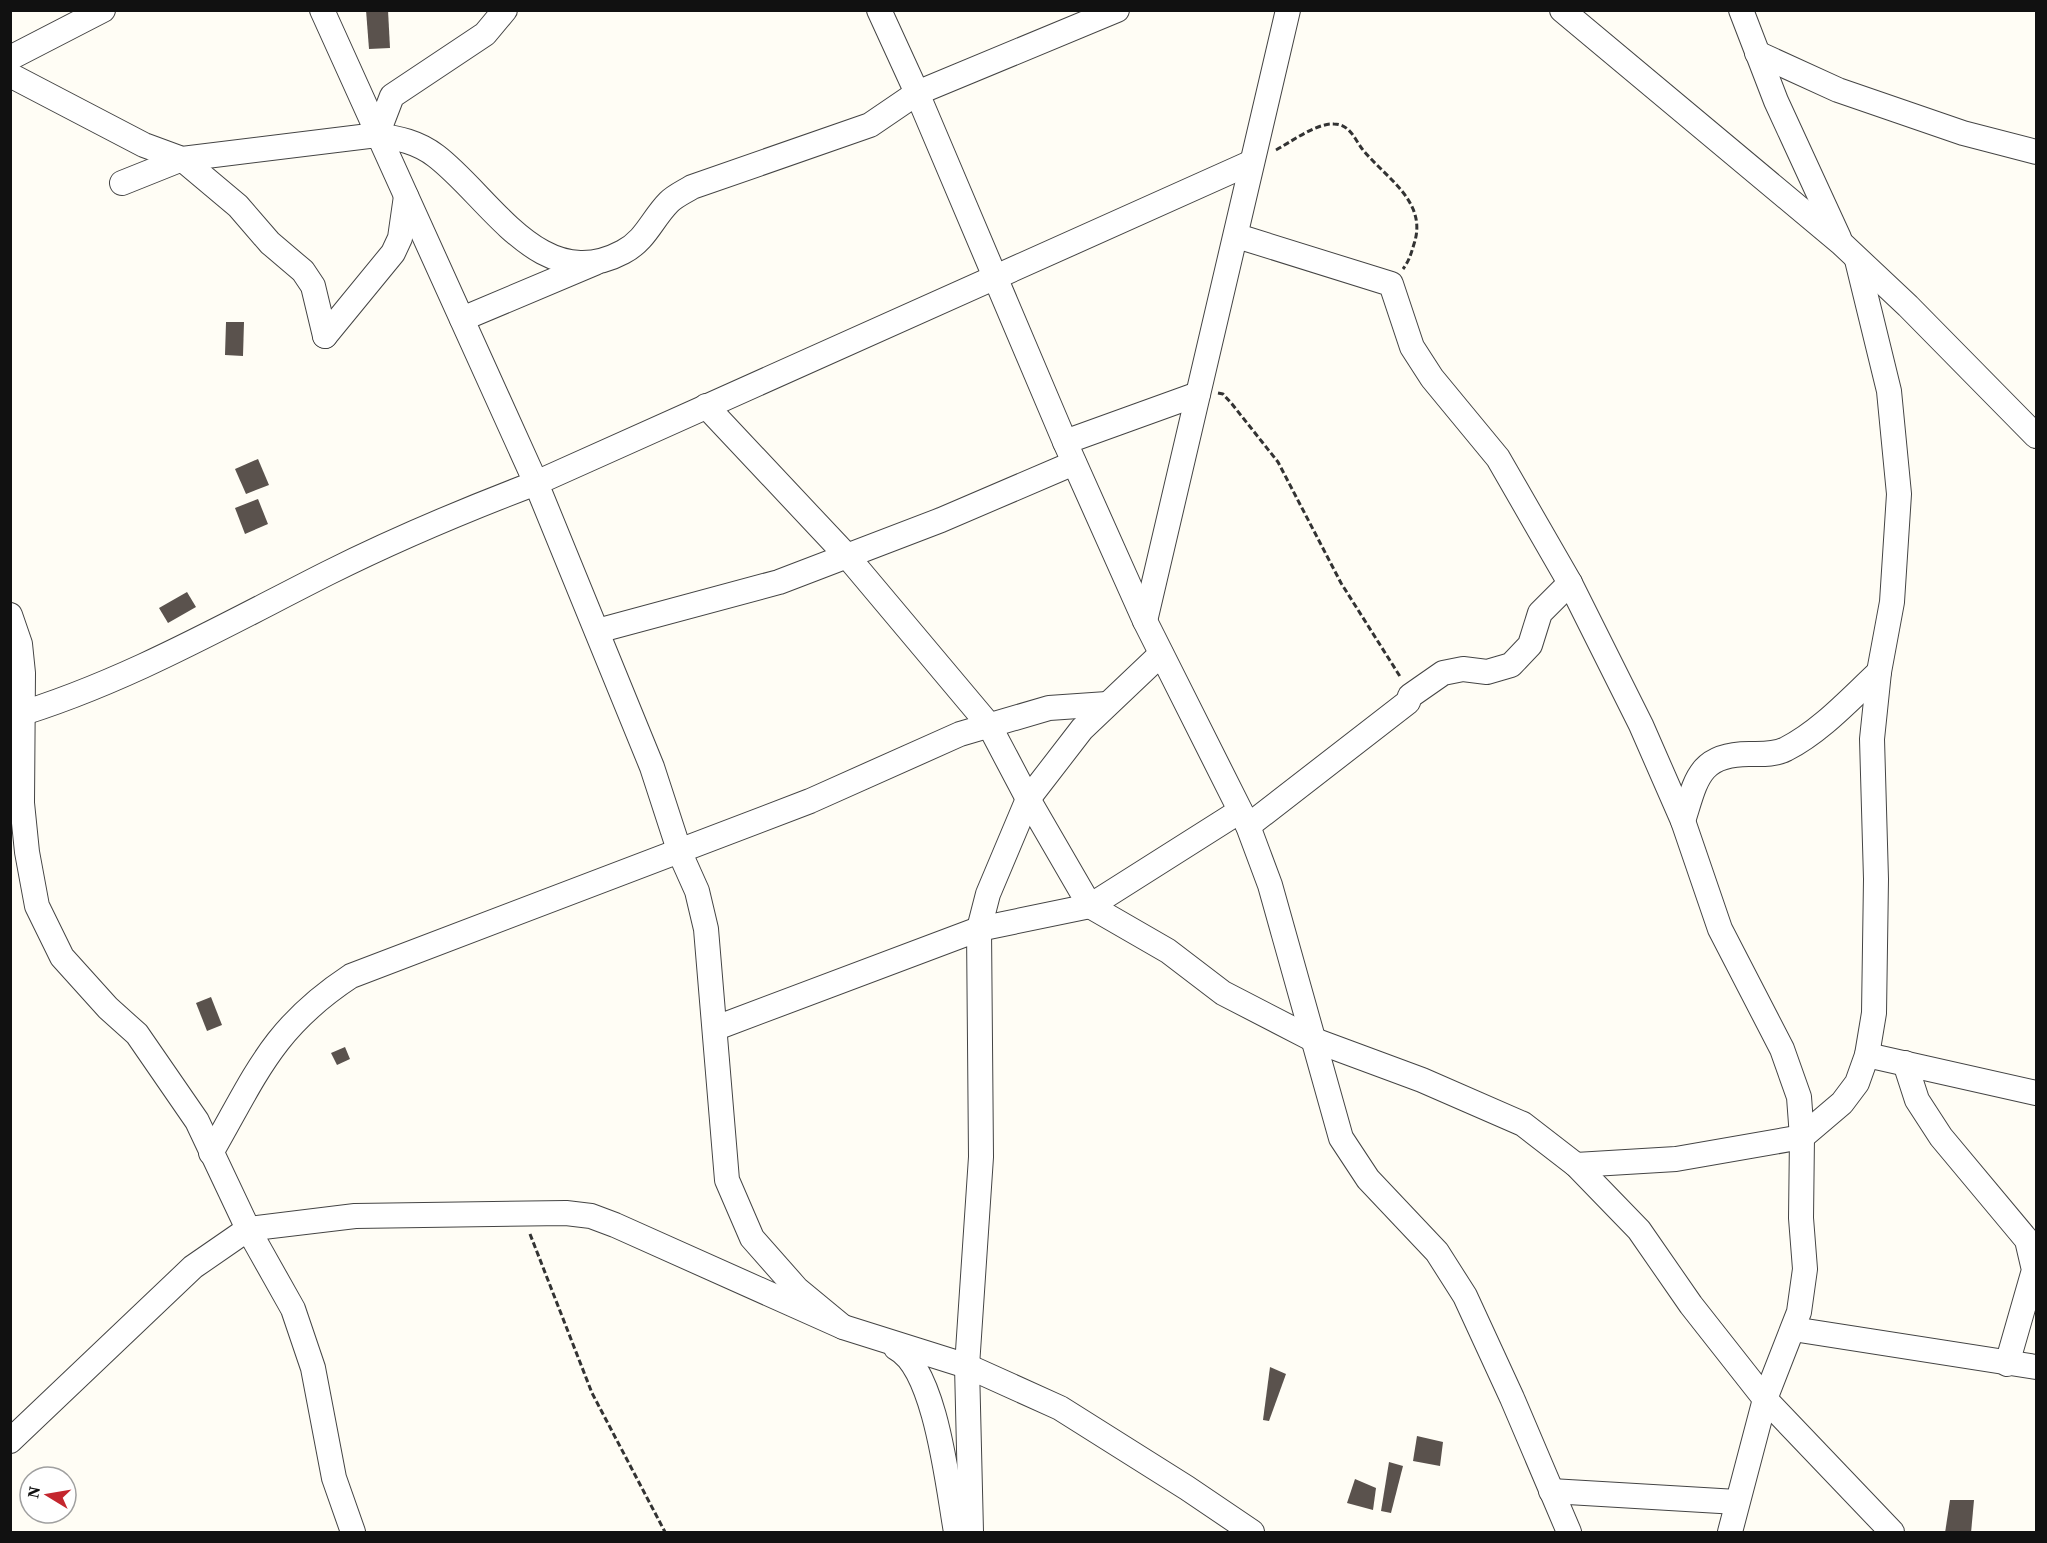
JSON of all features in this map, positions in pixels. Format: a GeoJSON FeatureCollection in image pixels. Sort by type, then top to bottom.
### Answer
{"type":"FeatureCollection","features":[{"type":"Feature","properties":{"kind":"street"},"geometry":{"type":"LineString","coordinates":[[10,58],[103,10]]}},
{"type":"Feature","properties":{"kind":"street"},"geometry":{"type":"LineString","coordinates":[[322,10],[536,483],[652,767],[680,853],[697,891],[706,929],[716,1028],[719,1107],[727,1180],[752,1238],[797,1289],[843,1327]]}},
{"type":"Feature","properties":{"kind":"street"},"geometry":{"type":"LineString","coordinates":[[377,135],[392,96],[485,34],[505,10]]}},
{"type":"Feature","properties":{"kind":"street"},"geometry":{"type":"LineString","coordinates":[[879,10],[917,93],[1069,453],[1145,621],[1244,819],[1270,885],[1341,1138],[1368,1179],[1437,1252],[1465,1296],[1512,1398],[1569,1533]]}},
{"type":"Feature","properties":{"kind":"street"},"geometry":{"type":"LineString","coordinates":[[462,320],[623,252],[640,240],[669,202],[692,187],[870,125],[917,93],[1117,10]]}},
{"type":"Feature","properties":{"kind":"street"},"geometry":{"type":"LineString","coordinates":[[1145,621],[1237,236],[1250,163],[1288,10]]}},
{"type":"Feature","properties":{"kind":"street"},"geometry":{"type":"LineString","coordinates":[[1562,10],[1849,251],[1908,306],[2037,436]]}},
{"type":"Feature","properties":{"kind":"street"},"geometry":{"type":"LineString","coordinates":[[1576,1165],[1676,1159],[1802,1137],[1842,1103],[1857,1083],[1867,1055],[1874,1013],[1876,879],[1872,739],[1879,672],[1892,602],[1899,494],[1889,391],[1849,251],[1757,53],[1741,10]]}},
{"type":"Feature","properties":{"kind":"street"},"geometry":{"type":"LineString","coordinates":[[1757,53],[1838,90],[1963,133],[2037,152]]}},
{"type":"Feature","properties":{"kind":"street"},"geometry":{"type":"LineString","coordinates":[[10,75],[144,145],[182,159],[238,206],[270,243],[303,271],[313,286],[326,336],[393,253],[400,238],[406,196]]}},
{"type":"Feature","properties":{"kind":"street"},"geometry":{"type":"LineString","coordinates":[[122,183],[182,159],[377,135],[406,139],[435,155],[508,226],[545,255],[575,262],[599,261]]}},
{"type":"Feature","properties":{"kind":"street"},"geometry":{"type":"LineString","coordinates":[[17,715],[75,696],[207,636],[431,523],[536,483],[993,276],[1250,163]]}},
{"type":"Feature","properties":{"kind":"street"},"geometry":{"type":"LineString","coordinates":[[1237,236],[1390,284],[1412,347],[1432,378],[1498,458],[1570,583],[1641,726],[1683,821],[1720,929],[1782,1049],[1799,1097],[1805,1269],[1799,1312],[1765,1399],[1730,1533]]}},
{"type":"Feature","properties":{"kind":"street"},"geometry":{"type":"LineString","coordinates":[[597,631],[779,582],[941,520],[1069,453],[1198,394]]}},
{"type":"Feature","properties":{"kind":"street"},"geometry":{"type":"LineString","coordinates":[[705,406],[847,556],[989,725],[1028,800],[1090,906],[1168,951],[1223,993],[1314,1040],[1422,1080],[1523,1124],[1576,1165],[1639,1230],[1690,1305],[1765,1399],[1892,1533]]}},
{"type":"Feature","properties":{"kind":"street"},"geometry":{"type":"LineString","coordinates":[[716,1028],[980,928],[1090,906],[1244,819],[1408,702],[1410,696],[1443,673],[1463,669],[1487,672],[1511,665],[1530,645],[1540,613],[1570,583]]}},
{"type":"Feature","properties":{"kind":"street"},"geometry":{"type":"LineString","coordinates":[[10,615],[20,644],[16,803],[38,906],[62,957],[108,1008],[137,1034],[197,1121],[248,1229],[265,1254],[293,1310],[313,1368],[334,1478],[353,1533]]}},
{"type":"Feature","properties":{"kind":"street"},"geometry":{"type":"LineString","coordinates":[[971,1533],[967,1366],[981,1157],[980,928],[988,894],[1028,800],[1082,729],[1161,654]]}},
{"type":"Feature","properties":{"kind":"street"},"geometry":{"type":"LineString","coordinates":[[1683,821],[1696,778],[1706,765],[1737,754],[1784,751],[1809,735],[1879,672]]}},
{"type":"Feature","properties":{"kind":"street"},"geometry":{"type":"LineString","coordinates":[[211,1153],[252,1077],[275,1042],[307,1008],[351,976],[680,853],[810,801],[960,734],[1049,708],[1107,704]]}},
{"type":"Feature","properties":{"kind":"street"},"geometry":{"type":"LineString","coordinates":[[1867,1055],[2037,1093]]}},
{"type":"Feature","properties":{"kind":"street"},"geometry":{"type":"LineString","coordinates":[[1905,1063],[1917,1100],[1941,1137],[2026,1240],[2034,1270],[2007,1364]]}},
{"type":"Feature","properties":{"kind":"street"},"geometry":{"type":"LineString","coordinates":[[10,1442],[193,1267],[248,1229],[355,1216],[521,1212],[591,1216],[843,1327],[967,1366],[1060,1408],[1252,1533]]}},
{"type":"Feature","properties":{"kind":"street"},"geometry":{"type":"LineString","coordinates":[[1793,1329],[2037,1367]]}},
{"type":"Feature","properties":{"kind":"street"},"geometry":{"type":"LineString","coordinates":[[885,1342],[903,1352],[922,1377],[934,1418],[956,1533]]}},
{"type":"Feature","properties":{"kind":"street"},"geometry":{"type":"LineString","coordinates":[[1551,1491],[1737,1502]]}},
{"type":"Feature","properties":{"kind":"path"},"geometry":{"type":"LineString","coordinates":[[1250,163],[1320,127],[1335,123],[1350,130],[1363,150],[1413,203],[1416,213],[1418,232],[1409,261],[1390,284]]}},
{"type":"Feature","properties":{"kind":"path"},"geometry":{"type":"LineString","coordinates":[[1198,394],[1223,394],[1278,462],[1341,583],[1409,689],[1410,696]]}},
{"type":"Feature","properties":{"kind":"path"},"geometry":{"type":"LineString","coordinates":[[521,1212],[592,1393],[665,1533]]}},
{"type":"Feature","properties":{"kind":"building"},"geometry":{"type":"Polygon","coordinates":[[[366,10],[388,10],[390,48],[369,49],[366,10]]]}},
{"type":"Feature","properties":{"kind":"building"},"geometry":{"type":"Polygon","coordinates":[[[226,322],[244,322],[243,356],[225,355],[226,322]]]}},
{"type":"Feature","properties":{"kind":"building"},"geometry":{"type":"Polygon","coordinates":[[[258,459],[269,485],[246,494],[235,469],[258,459]]]}},
{"type":"Feature","properties":{"kind":"building"},"geometry":{"type":"Polygon","coordinates":[[[258,499],[268,524],[245,534],[235,508],[258,499]]]}},
{"type":"Feature","properties":{"kind":"building"},"geometry":{"type":"Polygon","coordinates":[[[187,592],[196,607],[168,623],[159,608],[187,592]]]}},
{"type":"Feature","properties":{"kind":"building"},"geometry":{"type":"Polygon","coordinates":[[[211,997],[222,1025],[207,1031],[196,1003],[211,997]]]}},
{"type":"Feature","properties":{"kind":"building"},"geometry":{"type":"Polygon","coordinates":[[[345,1047],[350,1059],[337,1065],[331,1053],[345,1047]]]}},
{"type":"Feature","properties":{"kind":"building"},"geometry":{"type":"Polygon","coordinates":[[[1270,1367],[1286,1374],[1269,1421],[1263,1420],[1270,1367]]]}},
{"type":"Feature","properties":{"kind":"building"},"geometry":{"type":"Polygon","coordinates":[[[1417,1436],[1443,1442],[1440,1466],[1413,1461],[1417,1436]]]}},
{"type":"Feature","properties":{"kind":"building"},"geometry":{"type":"Polygon","coordinates":[[[1389,1462],[1403,1466],[1391,1513],[1381,1511],[1389,1462]]]}},
{"type":"Feature","properties":{"kind":"building"},"geometry":{"type":"Polygon","coordinates":[[[1355,1479],[1376,1488],[1373,1510],[1347,1503],[1355,1479]]]}},
{"type":"Feature","properties":{"kind":"building"},"geometry":{"type":"Polygon","coordinates":[[[1950,1500],[1974,1500],[1971,1533],[1945,1533],[1950,1500]]]}}]}
